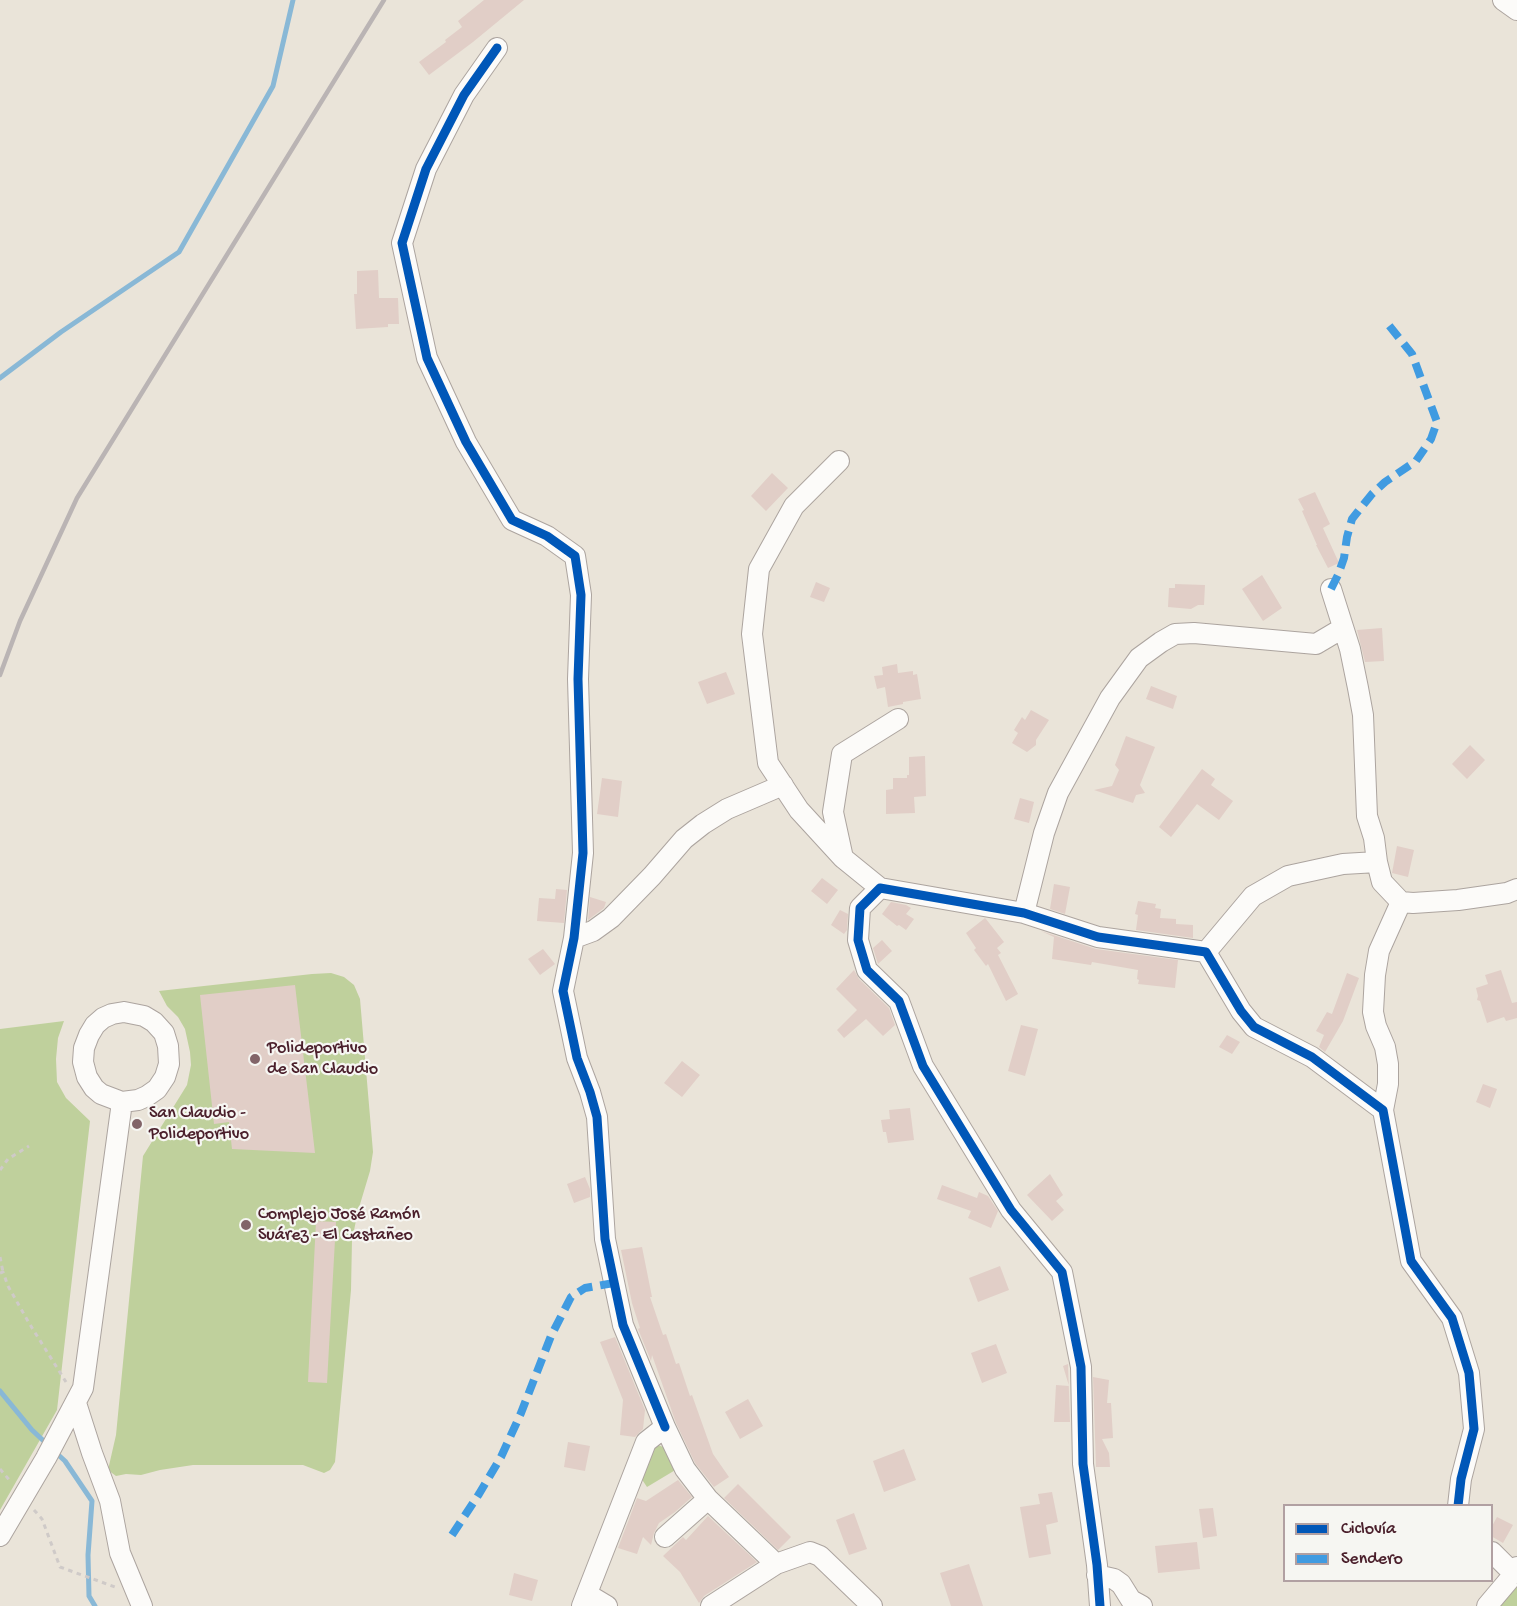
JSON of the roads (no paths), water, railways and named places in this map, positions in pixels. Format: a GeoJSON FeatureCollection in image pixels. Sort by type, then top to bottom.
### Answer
{"type":"FeatureCollection","features":[{"type":"Feature","properties":{"kind":"street"},"geometry":{"type":"LineString","coordinates":[[1503,0],[1517,10]]}},
{"type":"Feature","properties":{"kind":"street"},"geometry":{"type":"LineString","coordinates":[[497,48],[464,95],[426,169],[402,243],[427,357],[466,442],[512,520],[547,536],[575,556],[581,595],[578,679],[583,853],[574,938],[563,991],[577,1058],[597,1117],[605,1239],[622,1325],[685,1469],[708,1499],[776,1564]]}},
{"type":"Feature","properties":{"kind":"street"},"geometry":{"type":"LineString","coordinates":[[839,461],[794,506],[759,569],[752,634],[768,763],[799,810],[843,858],[880,888],[1024,912],[1098,937],[1206,952]]}},
{"type":"Feature","properties":{"kind":"street"},"geometry":{"type":"LineString","coordinates":[[1331,589],[1350,649],[1363,716],[1367,816],[1374,838],[1382,882],[1401,902],[1413,903],[1458,900],[1517,889]]}},
{"type":"Feature","properties":{"kind":"street"},"geometry":{"type":"LineString","coordinates":[[1024,912],[1044,832],[1058,793],[1110,698],[1139,658],[1175,634],[1194,633],[1316,644],[1343,628]]}},
{"type":"Feature","properties":{"kind":"street"},"geometry":{"type":"LineString","coordinates":[[843,858],[833,812],[842,754],[898,720]]}},
{"type":"Feature","properties":{"kind":"street"},"geometry":{"type":"LineString","coordinates":[[574,938],[593,931],[611,918],[684,839],[703,824],[743,802],[783,785]]}},
{"type":"Feature","properties":{"kind":"street"},"geometry":{"type":"LineString","coordinates":[[1206,952],[1253,896],[1288,876],[1343,864],[1377,862]]}},
{"type":"Feature","properties":{"kind":"street"},"geometry":{"type":"LineString","coordinates":[[880,888],[860,908],[858,940],[867,970],[899,1001],[923,1066],[1011,1210],[1062,1272],[1082,1366],[1083,1464],[1100,1606]]}},
{"type":"Feature","properties":{"kind":"street"},"geometry":{"type":"LineString","coordinates":[[1401,902],[1379,951],[1373,1012],[1385,1047],[1388,1064],[1388,1084],[1383,1110],[1410,1261],[1452,1318],[1469,1373],[1474,1429],[1461,1479],[1458,1504]]}},
{"type":"Feature","properties":{"kind":"street"},"geometry":{"type":"LineString","coordinates":[[1206,952],[1241,1011],[1254,1027],[1311,1057],[1383,1110]]}},
{"type":"Feature","properties":{"kind":"street"},"geometry":{"type":"LineString","coordinates":[[124,1012],[144,1016],[154,1022],[164,1033],[168,1046],[169,1064],[165,1077],[157,1089],[138,1100],[122,1102],[101,1094],[94,1088],[87,1077],[83,1062],[84,1048],[95,1025],[103,1018],[124,1012]]}},
{"type":"Feature","properties":{"kind":"street"},"geometry":{"type":"LineString","coordinates":[[0,1536],[46,1458],[83,1388],[122,1102]]}},
{"type":"Feature","properties":{"kind":"street"},"geometry":{"type":"LineString","coordinates":[[76,1403],[110,1501],[120,1553],[142,1606]]}},
{"type":"Feature","properties":{"kind":"street"},"geometry":{"type":"LineString","coordinates":[[607,1606],[584,1600],[646,1442],[665,1427]]}},
{"type":"Feature","properties":{"kind":"street"},"geometry":{"type":"LineString","coordinates":[[664,1537],[708,1499]]}},
{"type":"Feature","properties":{"kind":"street"},"geometry":{"type":"LineString","coordinates":[[711,1606],[776,1564],[810,1551],[820,1556],[872,1606]]}},
{"type":"Feature","properties":{"kind":"street"},"geometry":{"type":"LineString","coordinates":[[1487,1606],[1515,1571],[1493,1554]]}},
{"type":"Feature","properties":{"kind":"street"},"geometry":{"type":"LineString","coordinates":[[1097,1575],[1114,1579],[1131,1600],[1142,1606]]}},
{"type":"Feature","properties":{"kind":"waterway"},"geometry":{"type":"LineString","coordinates":[[0,378],[61,332],[179,252],[273,86],[293,0]]}},
{"type":"Feature","properties":{"kind":"waterway"},"geometry":{"type":"LineString","coordinates":[[0,1391],[32,1430],[48,1445]]}},
{"type":"Feature","properties":{"kind":"waterway"},"geometry":{"type":"LineString","coordinates":[[54,1451],[65,1461],[92,1501],[88,1555],[89,1596],[95,1606]]}},
{"type":"Feature","properties":{"kind":"railway"},"geometry":{"type":"LineString","coordinates":[[0,675],[20,621],[77,498],[384,0]]}},
{"type":"Feature","properties":{"kind":"place","name":"Polideportivo de San Claudio"},"geometry":{"type":"Point","coordinates":[255,1059]}},
{"type":"Feature","properties":{"kind":"place","name":"San Claudio - Polideportivo"},"geometry":{"type":"Point","coordinates":[137,1124]}},
{"type":"Feature","properties":{"kind":"place","name":"Complejo José Ramón Suárez - El Castañeo"},"geometry":{"type":"Point","coordinates":[246,1225]}}]}
